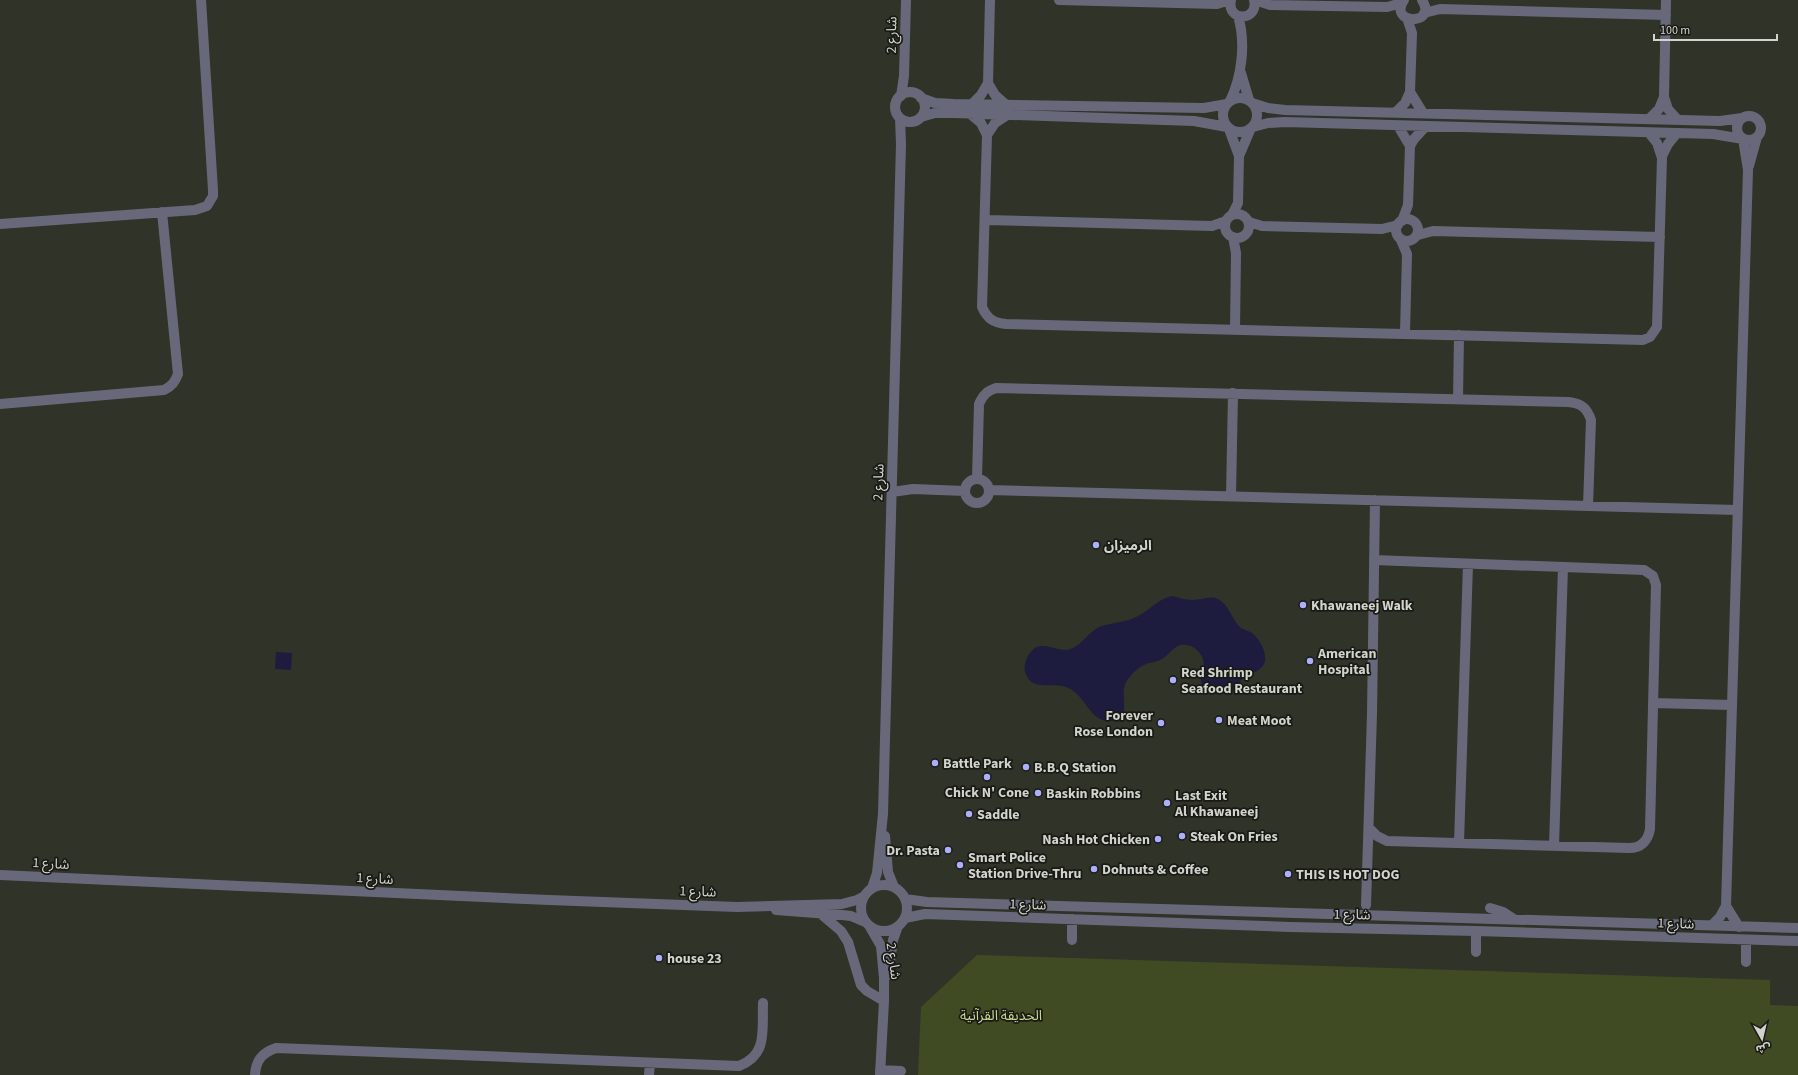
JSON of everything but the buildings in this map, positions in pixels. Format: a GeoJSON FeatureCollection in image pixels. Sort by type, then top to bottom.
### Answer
{"type":"FeatureCollection","features":[{"type":"Feature","properties":{"kind":"street"},"geometry":{"type":"LineString","coordinates":[[0,224],[201,209],[207,206],[213,196],[201,0]]}},
{"type":"Feature","properties":{"kind":"street","name":"شارع 2"},"geometry":{"type":"LineString","coordinates":[[901,96],[904,70],[906,0]]}},
{"type":"Feature","properties":{"kind":"street"},"geometry":{"type":"LineString","coordinates":[[971,109],[988,83],[990,0]]}},
{"type":"Feature","properties":{"kind":"street"},"geometry":{"type":"LineString","coordinates":[[1059,0],[1243,6],[1387,7],[1404,9],[1413,20],[1422,9]]}},
{"type":"Feature","properties":{"kind":"street"},"geometry":{"type":"LineString","coordinates":[[1666,0],[1664,96],[1668,109],[1677,119]]}},
{"type":"Feature","properties":{"kind":"street"},"geometry":{"type":"LineString","coordinates":[[1239,156],[1256,122],[1257,115],[1256,108],[1250,101],[1241,74],[1243,6]]}},
{"type":"Feature","properties":{"kind":"street"},"geometry":{"type":"LineString","coordinates":[[1396,112],[1405,103],[1410,92],[1412,32],[1404,9]]}},
{"type":"Feature","properties":{"kind":"street"},"geometry":{"type":"LineString","coordinates":[[1422,9],[1666,15]]}},
{"type":"Feature","properties":{"kind":"street"},"geometry":{"type":"LineString","coordinates":[[1412,32],[1422,9]]}},
{"type":"Feature","properties":{"kind":"street","name":"شارع 2"},"geometry":{"type":"LineString","coordinates":[[904,70],[918,96]]}},
{"type":"Feature","properties":{"kind":"street"},"geometry":{"type":"LineString","coordinates":[[1236,253],[1246,226],[1238,203],[1239,156],[1223,116],[1241,74]]}},
{"type":"Feature","properties":{"kind":"street"},"geometry":{"type":"LineString","coordinates":[[988,83],[995,95],[1005,104]]}},
{"type":"Feature","properties":{"kind":"street"},"geometry":{"type":"LineString","coordinates":[[1410,92],[1423,113]]}},
{"type":"Feature","properties":{"kind":"street"},"geometry":{"type":"LineString","coordinates":[[1748,170],[1761,129],[1759,121],[1751,116],[1720,121],[1276,109],[1237,98],[1228,103],[1204,108],[1005,104],[971,109],[935,113],[907,122],[900,118],[895,109],[896,102],[901,96],[908,93],[935,103],[971,109],[1007,115],[1194,121],[1228,128],[1240,133],[1252,128],[1276,122],[1712,134],[1751,140],[1758,137]]}},
{"type":"Feature","properties":{"kind":"street"},"geometry":{"type":"LineString","coordinates":[[918,96],[925,109],[918,119]]}},
{"type":"Feature","properties":{"kind":"street"},"geometry":{"type":"LineString","coordinates":[[1649,119],[1658,109],[1664,96]]}},
{"type":"Feature","properties":{"kind":"street"},"geometry":{"type":"LineString","coordinates":[[971,109],[981,122],[987,135],[982,307],[990,320],[998,324],[1637,340],[1650,337],[1657,327],[1662,156],[1657,143],[1649,133]]}},
{"type":"Feature","properties":{"kind":"street"},"geometry":{"type":"LineString","coordinates":[[987,135],[995,123],[1007,115]]}},
{"type":"Feature","properties":{"kind":"street","name":"شارع 2"},"geometry":{"type":"LineString","coordinates":[[872,888],[876,873],[882,821],[901,144],[900,118]]}},
{"type":"Feature","properties":{"kind":"street"},"geometry":{"type":"LineString","coordinates":[[1712,925],[1720,917],[1726,906],[1748,170],[1743,139],[1737,131],[1736,126],[1742,118]]}},
{"type":"Feature","properties":{"kind":"street","name":"شارع 2"},"geometry":{"type":"LineString","coordinates":[[901,144],[918,119]]}},
{"type":"Feature","properties":{"kind":"street"},"geometry":{"type":"LineString","coordinates":[[1398,126],[1410,146]]}},
{"type":"Feature","properties":{"kind":"street"},"geometry":{"type":"LineString","coordinates":[[1405,333],[1406,254],[1396,231],[1408,205],[1410,146],[1425,127]]}},
{"type":"Feature","properties":{"kind":"street"},"geometry":{"type":"LineString","coordinates":[[1662,156],[1668,144],[1677,133]]}},
{"type":"Feature","properties":{"kind":"street"},"geometry":{"type":"LineString","coordinates":[[1235,330],[1236,253],[1230,235],[1225,226],[1238,203]]}},
{"type":"Feature","properties":{"kind":"street"},"geometry":{"type":"LineString","coordinates":[[1406,254],[1419,230],[1408,205]]}},
{"type":"Feature","properties":{"kind":"street"},"geometry":{"type":"LineString","coordinates":[[0,404],[164,390],[171,387],[176,381],[178,374],[162,212]]}},
{"type":"Feature","properties":{"kind":"street"},"geometry":{"type":"LineString","coordinates":[[1212,226],[1229,218]]}},
{"type":"Feature","properties":{"kind":"street"},"geometry":{"type":"LineString","coordinates":[[1229,218],[1246,226],[1382,229],[1408,219],[1432,231]]}},
{"type":"Feature","properties":{"kind":"street"},"geometry":{"type":"LineString","coordinates":[[984,220],[1212,226],[1238,238],[1246,226]]}},
{"type":"Feature","properties":{"kind":"street"},"geometry":{"type":"LineString","coordinates":[[1382,229],[1399,238],[1415,238],[1432,231],[1660,237]]}},
{"type":"Feature","properties":{"kind":"street"},"geometry":{"type":"LineString","coordinates":[[1458,399],[1459,335]]}},
{"type":"Feature","properties":{"kind":"street"},"geometry":{"type":"LineString","coordinates":[[977,479],[979,404],[986,394],[996,388],[1568,402],[1583,406],[1591,420],[1588,506]]}},
{"type":"Feature","properties":{"kind":"street"},"geometry":{"type":"LineString","coordinates":[[1232,393],[1232,496]]}},
{"type":"Feature","properties":{"kind":"street"},"geometry":{"type":"LineString","coordinates":[[977,479],[985,482],[989,490],[987,498],[978,503],[968,498],[965,491],[968,482],[977,479]]}},
{"type":"Feature","properties":{"kind":"street"},"geometry":{"type":"LineString","coordinates":[[892,489],[965,491]]}},
{"type":"Feature","properties":{"kind":"street"},"geometry":{"type":"LineString","coordinates":[[989,490],[1737,510]]}},
{"type":"Feature","properties":{"kind":"street"},"geometry":{"type":"LineString","coordinates":[[1366,905],[1369,828],[1375,500]]}},
{"type":"Feature","properties":{"kind":"street"},"geometry":{"type":"LineString","coordinates":[[1369,828],[1377,836],[1387,841],[1634,848],[1639,846],[1647,839],[1650,829],[1656,585],[1653,576],[1644,570],[1374,560]]}},
{"type":"Feature","properties":{"kind":"street"},"geometry":{"type":"LineString","coordinates":[[1459,843],[1468,564]]}},
{"type":"Feature","properties":{"kind":"street"},"geometry":{"type":"LineString","coordinates":[[1554,846],[1563,567]]}},
{"type":"Feature","properties":{"kind":"street"},"geometry":{"type":"LineString","coordinates":[[1653,702],[1732,705]]}},
{"type":"Feature","properties":{"kind":"street","name":"شارع 2"},"geometry":{"type":"LineString","coordinates":[[882,821],[888,872],[894,887]]}},
{"type":"Feature","properties":{"kind":"street"},"geometry":{"type":"LineString","coordinates":[[1368,853],[1387,841]]}},
{"type":"Feature","properties":{"kind":"street","name":"شارع 1"},"geometry":{"type":"LineString","coordinates":[[0,875],[549,900],[748,907],[773,905],[842,904],[863,897]]}},
{"type":"Feature","properties":{"kind":"street"},"geometry":{"type":"LineString","coordinates":[[883,884],[894,887],[901,892],[905,899],[907,908],[905,918],[898,926],[884,931],[867,925],[860,912],[863,897],[872,888],[883,884]]}},
{"type":"Feature","properties":{"kind":"street","name":"شارع 1"},"geometry":{"type":"LineString","coordinates":[[905,899],[923,902],[1798,928]]}},
{"type":"Feature","properties":{"kind":"street"},"geometry":{"type":"LineString","coordinates":[[1726,906],[1739,927]]}},
{"type":"Feature","properties":{"kind":"street","name":"شارع 1"},"geometry":{"type":"LineString","coordinates":[[748,907],[763,910],[851,916],[867,925]]}},
{"type":"Feature","properties":{"kind":"street"},"geometry":{"type":"LineString","coordinates":[[1490,908],[1503,912],[1515,920]]}},
{"type":"Feature","properties":{"kind":"street"},"geometry":{"type":"LineString","coordinates":[[820,914],[841,932],[848,942],[861,985],[867,991],[884,1001]]}},
{"type":"Feature","properties":{"kind":"street","name":"شارع 1"},"geometry":{"type":"LineString","coordinates":[[905,918],[925,914],[1290,927],[1798,941]]}},
{"type":"Feature","properties":{"kind":"street"},"geometry":{"type":"LineString","coordinates":[[1072,919],[1072,940]]}},
{"type":"Feature","properties":{"kind":"street","name":"شارع 2"},"geometry":{"type":"LineString","coordinates":[[867,925],[881,946],[884,1001]]}},
{"type":"Feature","properties":{"kind":"street","name":"شارع 2"},"geometry":{"type":"LineString","coordinates":[[880,1073],[884,1001],[893,940],[898,926]]}},
{"type":"Feature","properties":{"kind":"street"},"geometry":{"type":"LineString","coordinates":[[1476,931],[1476,952]]}},
{"type":"Feature","properties":{"kind":"street"},"geometry":{"type":"LineString","coordinates":[[1746,940],[1746,962]]}},
{"type":"Feature","properties":{"kind":"street"},"geometry":{"type":"LineString","coordinates":[[255,1075],[256,1065],[260,1057],[267,1051],[276,1048],[728,1067],[739,1066],[749,1062],[757,1055],[762,1045],[763,1003]]}},
{"type":"Feature","properties":{"kind":"street"},"geometry":{"type":"LineString","coordinates":[[649,1075],[650,1063]]}},
{"type":"Feature","properties":{"kind":"street"},"geometry":{"type":"LineString","coordinates":[[880,1073],[901,1071]]}},
{"type":"Feature","properties":{"kind":"green space","name":"الحديقة القرآنية"},"geometry":{"type":"Polygon","coordinates":[[[977,955],[1770,980],[1770,1005],[1798,1006],[1798,1075],[918,1075],[921,1007],[977,955]]]}},
{"type":"Feature","properties":{"kind":"shaded area"},"geometry":{"type":"Polygon","coordinates":[[[1172,596],[1186,600],[1215,598],[1221,601],[1227,607],[1238,625],[1252,633],[1259,640],[1265,655],[1264,664],[1261,668],[1243,678],[1230,692],[1223,694],[1211,693],[1202,685],[1201,677],[1204,668],[1204,661],[1201,655],[1191,646],[1180,645],[1162,659],[1143,665],[1131,675],[1125,684],[1123,713],[1121,717],[1116,720],[1109,721],[1102,720],[1096,716],[1082,699],[1070,689],[1058,685],[1036,684],[1028,678],[1025,672],[1026,660],[1033,650],[1038,647],[1044,646],[1061,650],[1073,648],[1099,627],[1133,618],[1142,614],[1158,602],[1172,596]]]}},
{"type":"Feature","properties":{"kind":"shaded area"},"geometry":{"type":"Polygon","coordinates":[[[276,652],[292,653],[291,670],[275,669],[276,652]]]}},
{"type":"Feature","properties":{"kind":"place","name":"الرميزان"},"geometry":{"type":"Point","coordinates":[1096,545]}},
{"type":"Feature","properties":{"kind":"place","name":"Khawaneej Walk"},"geometry":{"type":"Point","coordinates":[1303,605]}},
{"type":"Feature","properties":{"kind":"place","name":"American Hospital"},"geometry":{"type":"Point","coordinates":[1310,661]}},
{"type":"Feature","properties":{"kind":"place","name":"Red Shrimp Seafood Restaurant"},"geometry":{"type":"Point","coordinates":[1173,680]}},
{"type":"Feature","properties":{"kind":"place","name":"Meat Moot"},"geometry":{"type":"Point","coordinates":[1219,720]}},
{"type":"Feature","properties":{"kind":"place","name":"Forever Rose London"},"geometry":{"type":"Point","coordinates":[1161,723]}},
{"type":"Feature","properties":{"kind":"place","name":"Battle Park"},"geometry":{"type":"Point","coordinates":[935,763]}},
{"type":"Feature","properties":{"kind":"place","name":"B.B.Q Station"},"geometry":{"type":"Point","coordinates":[1026,767]}},
{"type":"Feature","properties":{"kind":"place","name":"Chick N' Cone"},"geometry":{"type":"Point","coordinates":[987,777]}},
{"type":"Feature","properties":{"kind":"place","name":"Baskin Robbins"},"geometry":{"type":"Point","coordinates":[1038,793]}},
{"type":"Feature","properties":{"kind":"place","name":"Last Exit Al Khawaneej"},"geometry":{"type":"Point","coordinates":[1167,803]}},
{"type":"Feature","properties":{"kind":"place","name":"Saddle"},"geometry":{"type":"Point","coordinates":[969,814]}},
{"type":"Feature","properties":{"kind":"place","name":"Steak On Fries"},"geometry":{"type":"Point","coordinates":[1182,836]}},
{"type":"Feature","properties":{"kind":"place","name":"Nash Hot Chicken"},"geometry":{"type":"Point","coordinates":[1158,839]}},
{"type":"Feature","properties":{"kind":"place","name":"Dr. Pasta"},"geometry":{"type":"Point","coordinates":[948,850]}},
{"type":"Feature","properties":{"kind":"place","name":"Smart Police Station Drive-Thru"},"geometry":{"type":"Point","coordinates":[960,865]}},
{"type":"Feature","properties":{"kind":"place","name":"Dohnuts & Coffee"},"geometry":{"type":"Point","coordinates":[1094,869]}},
{"type":"Feature","properties":{"kind":"place","name":"THIS IS HOT DOG"},"geometry":{"type":"Point","coordinates":[1288,874]}},
{"type":"Feature","properties":{"kind":"place","name":"house 23"},"geometry":{"type":"Point","coordinates":[659,958]}}]}
